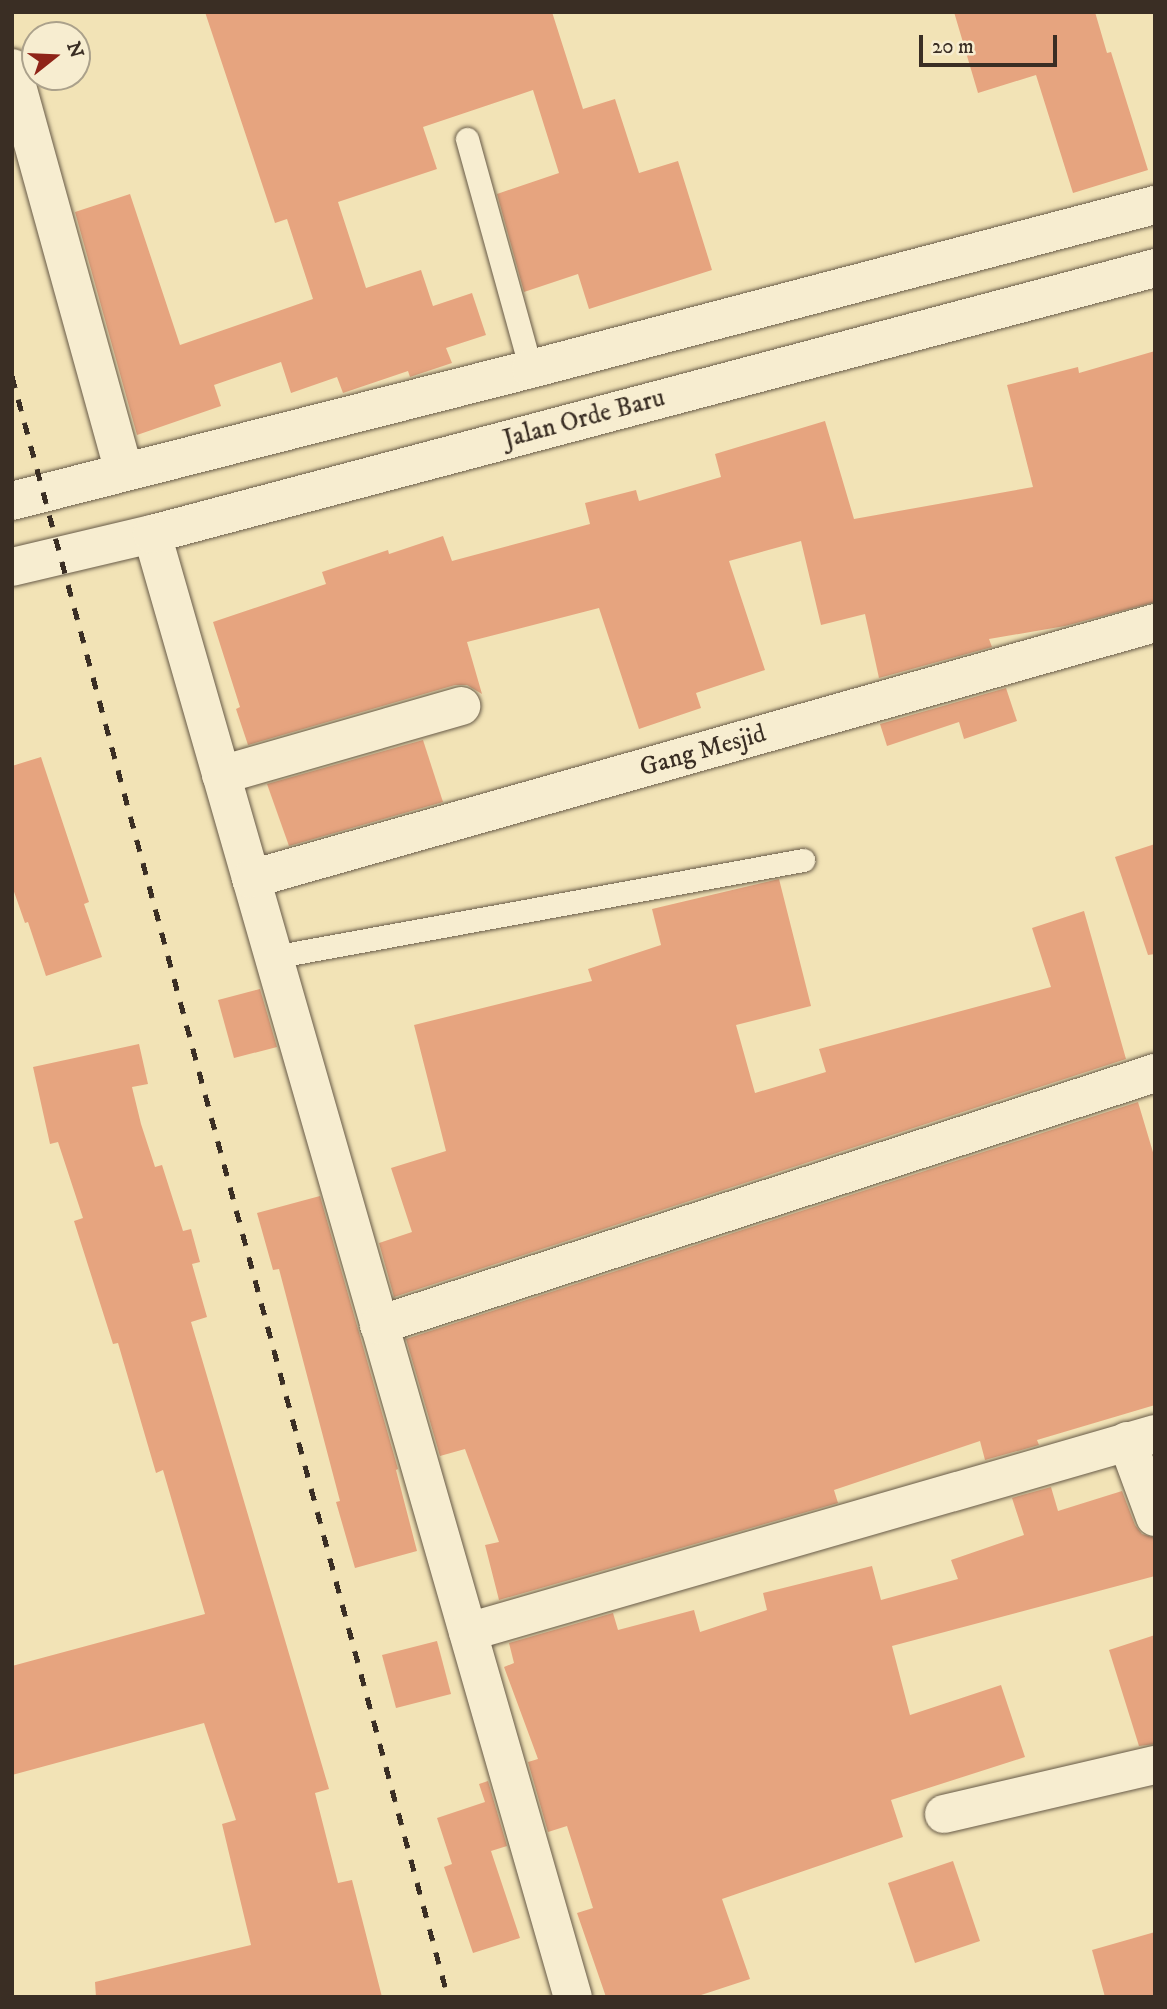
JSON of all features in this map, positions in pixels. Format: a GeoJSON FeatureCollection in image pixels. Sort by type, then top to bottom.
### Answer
{"type":"FeatureCollection","features":[{"type":"Feature","properties":{"kind":"street"},"geometry":{"type":"LineString","coordinates":[[12,68],[124,471]]}},
{"type":"Feature","properties":{"kind":"street"},"geometry":{"type":"LineString","coordinates":[[12,501],[531,369],[1155,205]]}},
{"type":"Feature","properties":{"kind":"street","name":"Jalan Orde Baru"},"geometry":{"type":"LineString","coordinates":[[12,567],[152,534],[1155,268]]}},
{"type":"Feature","properties":{"kind":"street"},"geometry":{"type":"LineString","coordinates":[[152,534],[573,1997]]}},
{"type":"Feature","properties":{"kind":"street","name":"Gang Mesjid"},"geometry":{"type":"LineString","coordinates":[[251,879],[1155,623]]}},
{"type":"Feature","properties":{"kind":"street"},"geometry":{"type":"LineString","coordinates":[[221,775],[461,706]]}},
{"type":"Feature","properties":{"kind":"street"},"geometry":{"type":"LineString","coordinates":[[379,1325],[1155,1073]]}},
{"type":"Feature","properties":{"kind":"street"},"geometry":{"type":"LineString","coordinates":[[468,1632],[1141,1438],[1155,1517]]}},
{"type":"Feature","properties":{"kind":"street"},"geometry":{"type":"LineString","coordinates":[[944,1814],[1155,1765]]}},
{"type":"Feature","properties":{"kind":"lane"},"geometry":{"type":"LineString","coordinates":[[467,139],[531,369]]}},
{"type":"Feature","properties":{"kind":"lane"},"geometry":{"type":"LineString","coordinates":[[273,957],[803,860]]}},
{"type":"Feature","properties":{"kind":"building"},"geometry":{"type":"Polygon","coordinates":[[[205,12],[552,12],[583,109],[615,99],[639,173],[678,161],[712,270],[589,309],[578,274],[524,292],[497,194],[559,173],[533,90],[423,127],[437,169],[338,202],[366,288],[421,270],[433,306],[472,293],[486,335],[446,348],[452,363],[410,377],[408,371],[343,393],[337,377],[291,393],[281,362],[214,385],[221,406],[137,435],[75,212],[130,194],[180,345],[313,299],[287,219],[275,223],[205,12]]]}},
{"type":"Feature","properties":{"kind":"building"},"geometry":{"type":"Polygon","coordinates":[[[954,12],[1095,12],[1107,53],[1111,52],[1148,170],[1073,193],[1036,75],[978,93],[954,12]]]}},
{"type":"Feature","properties":{"kind":"building"},"geometry":{"type":"Polygon","coordinates":[[[1155,351],[1155,602],[1065,626],[989,639],[992,647],[879,678],[865,614],[821,625],[801,541],[729,561],[765,670],[696,693],[701,708],[639,729],[599,608],[467,642],[482,694],[467,685],[455,685],[248,745],[236,709],[240,707],[213,622],[326,584],[322,572],[388,550],[389,554],[443,536],[452,561],[590,524],[585,503],[636,490],[639,501],[721,477],[715,454],[825,421],[854,519],[1033,487],[1007,385],[1078,367],[1079,373],[1155,351]]]}},
{"type":"Feature","properties":{"kind":"building"},"geometry":{"type":"Polygon","coordinates":[[[1006,688],[1017,721],[964,739],[959,722],[887,746],[880,724],[1006,688]]]}},
{"type":"Feature","properties":{"kind":"building"},"geometry":{"type":"Polygon","coordinates":[[[423,740],[443,802],[289,846],[267,784],[423,740]]]}},
{"type":"Feature","properties":{"kind":"building"},"geometry":{"type":"Polygon","coordinates":[[[41,757],[89,902],[84,904],[102,957],[46,976],[28,922],[25,923],[12,886],[12,766],[41,757]]]}},
{"type":"Feature","properties":{"kind":"building"},"geometry":{"type":"Polygon","coordinates":[[[1155,844],[1155,954],[1148,955],[1115,857],[1155,844]]]}},
{"type":"Feature","properties":{"kind":"building"},"geometry":{"type":"Polygon","coordinates":[[[779,879],[811,1006],[736,1025],[755,1093],[826,1072],[819,1049],[1051,987],[1032,928],[1084,911],[1126,1059],[394,1297],[379,1243],[412,1232],[391,1168],[446,1151],[414,1025],[592,981],[588,969],[661,945],[652,909],[779,879]]]}},
{"type":"Feature","properties":{"kind":"building"},"geometry":{"type":"Polygon","coordinates":[[[260,989],[277,1047],[234,1058],[218,1000],[260,989]]]}},
{"type":"Feature","properties":{"kind":"building"},"geometry":{"type":"Polygon","coordinates":[[[139,1044],[148,1084],[132,1087],[141,1124],[155,1167],[162,1165],[183,1231],[191,1229],[200,1262],[192,1264],[207,1317],[191,1322],[329,1789],[315,1793],[338,1883],[352,1880],[382,1997],[96,1997],[95,1982],[251,1945],[222,1824],[236,1820],[204,1723],[12,1775],[12,1666],[205,1614],[163,1470],[156,1473],[118,1343],[113,1344],[74,1221],[83,1218],[58,1142],[50,1144],[33,1067],[139,1044]]]}},
{"type":"Feature","properties":{"kind":"building"},"geometry":{"type":"Polygon","coordinates":[[[1138,1102],[1155,1159],[1155,1405],[1037,1440],[1039,1445],[985,1460],[980,1441],[834,1490],[838,1503],[499,1600],[485,1545],[499,1542],[465,1449],[440,1456],[406,1339],[1138,1102]]]}},
{"type":"Feature","properties":{"kind":"building"},"geometry":{"type":"Polygon","coordinates":[[[320,1196],[398,1469],[396,1470],[417,1551],[355,1568],[336,1502],[340,1501],[279,1269],[273,1270],[257,1213],[320,1196]]]}},
{"type":"Feature","properties":{"kind":"building"},"geometry":{"type":"Polygon","coordinates":[[[1051,1487],[1058,1511],[1122,1491],[1135,1525],[1142,1534],[1155,1538],[1155,1576],[892,1646],[910,1715],[1001,1685],[1025,1757],[891,1800],[903,1837],[722,1899],[750,1979],[695,1997],[606,1997],[577,1913],[593,1908],[567,1826],[548,1832],[528,1762],[538,1759],[504,1667],[514,1663],[509,1643],[613,1613],[618,1630],[694,1610],[700,1632],[767,1610],[763,1593],[872,1566],[881,1600],[958,1579],[951,1560],[1024,1535],[1012,1498],[1051,1487]]]}},
{"type":"Feature","properties":{"kind":"building"},"geometry":{"type":"Polygon","coordinates":[[[1155,1635],[1155,1744],[1139,1746],[1109,1650],[1155,1635]]]}},
{"type":"Feature","properties":{"kind":"building"},"geometry":{"type":"Polygon","coordinates":[[[437,1641],[451,1694],[396,1708],[382,1655],[437,1641]]]}},
{"type":"Feature","properties":{"kind":"building"},"geometry":{"type":"Polygon","coordinates":[[[488,1781],[507,1846],[491,1851],[520,1938],[473,1953],[444,1867],[452,1864],[437,1818],[485,1802],[479,1784],[488,1781]]]}},
{"type":"Feature","properties":{"kind":"building"},"geometry":{"type":"Polygon","coordinates":[[[953,1861],[980,1941],[915,1963],[888,1883],[953,1861]]]}},
{"type":"Feature","properties":{"kind":"building"},"geometry":{"type":"Polygon","coordinates":[[[1155,1932],[1155,1997],[1105,1997],[1092,1950],[1155,1932]]]}},
{"type":"Feature","properties":{"kind":"railway"},"geometry":{"type":"LineString","coordinates":[[12,376],[448,1997]]}}]}
